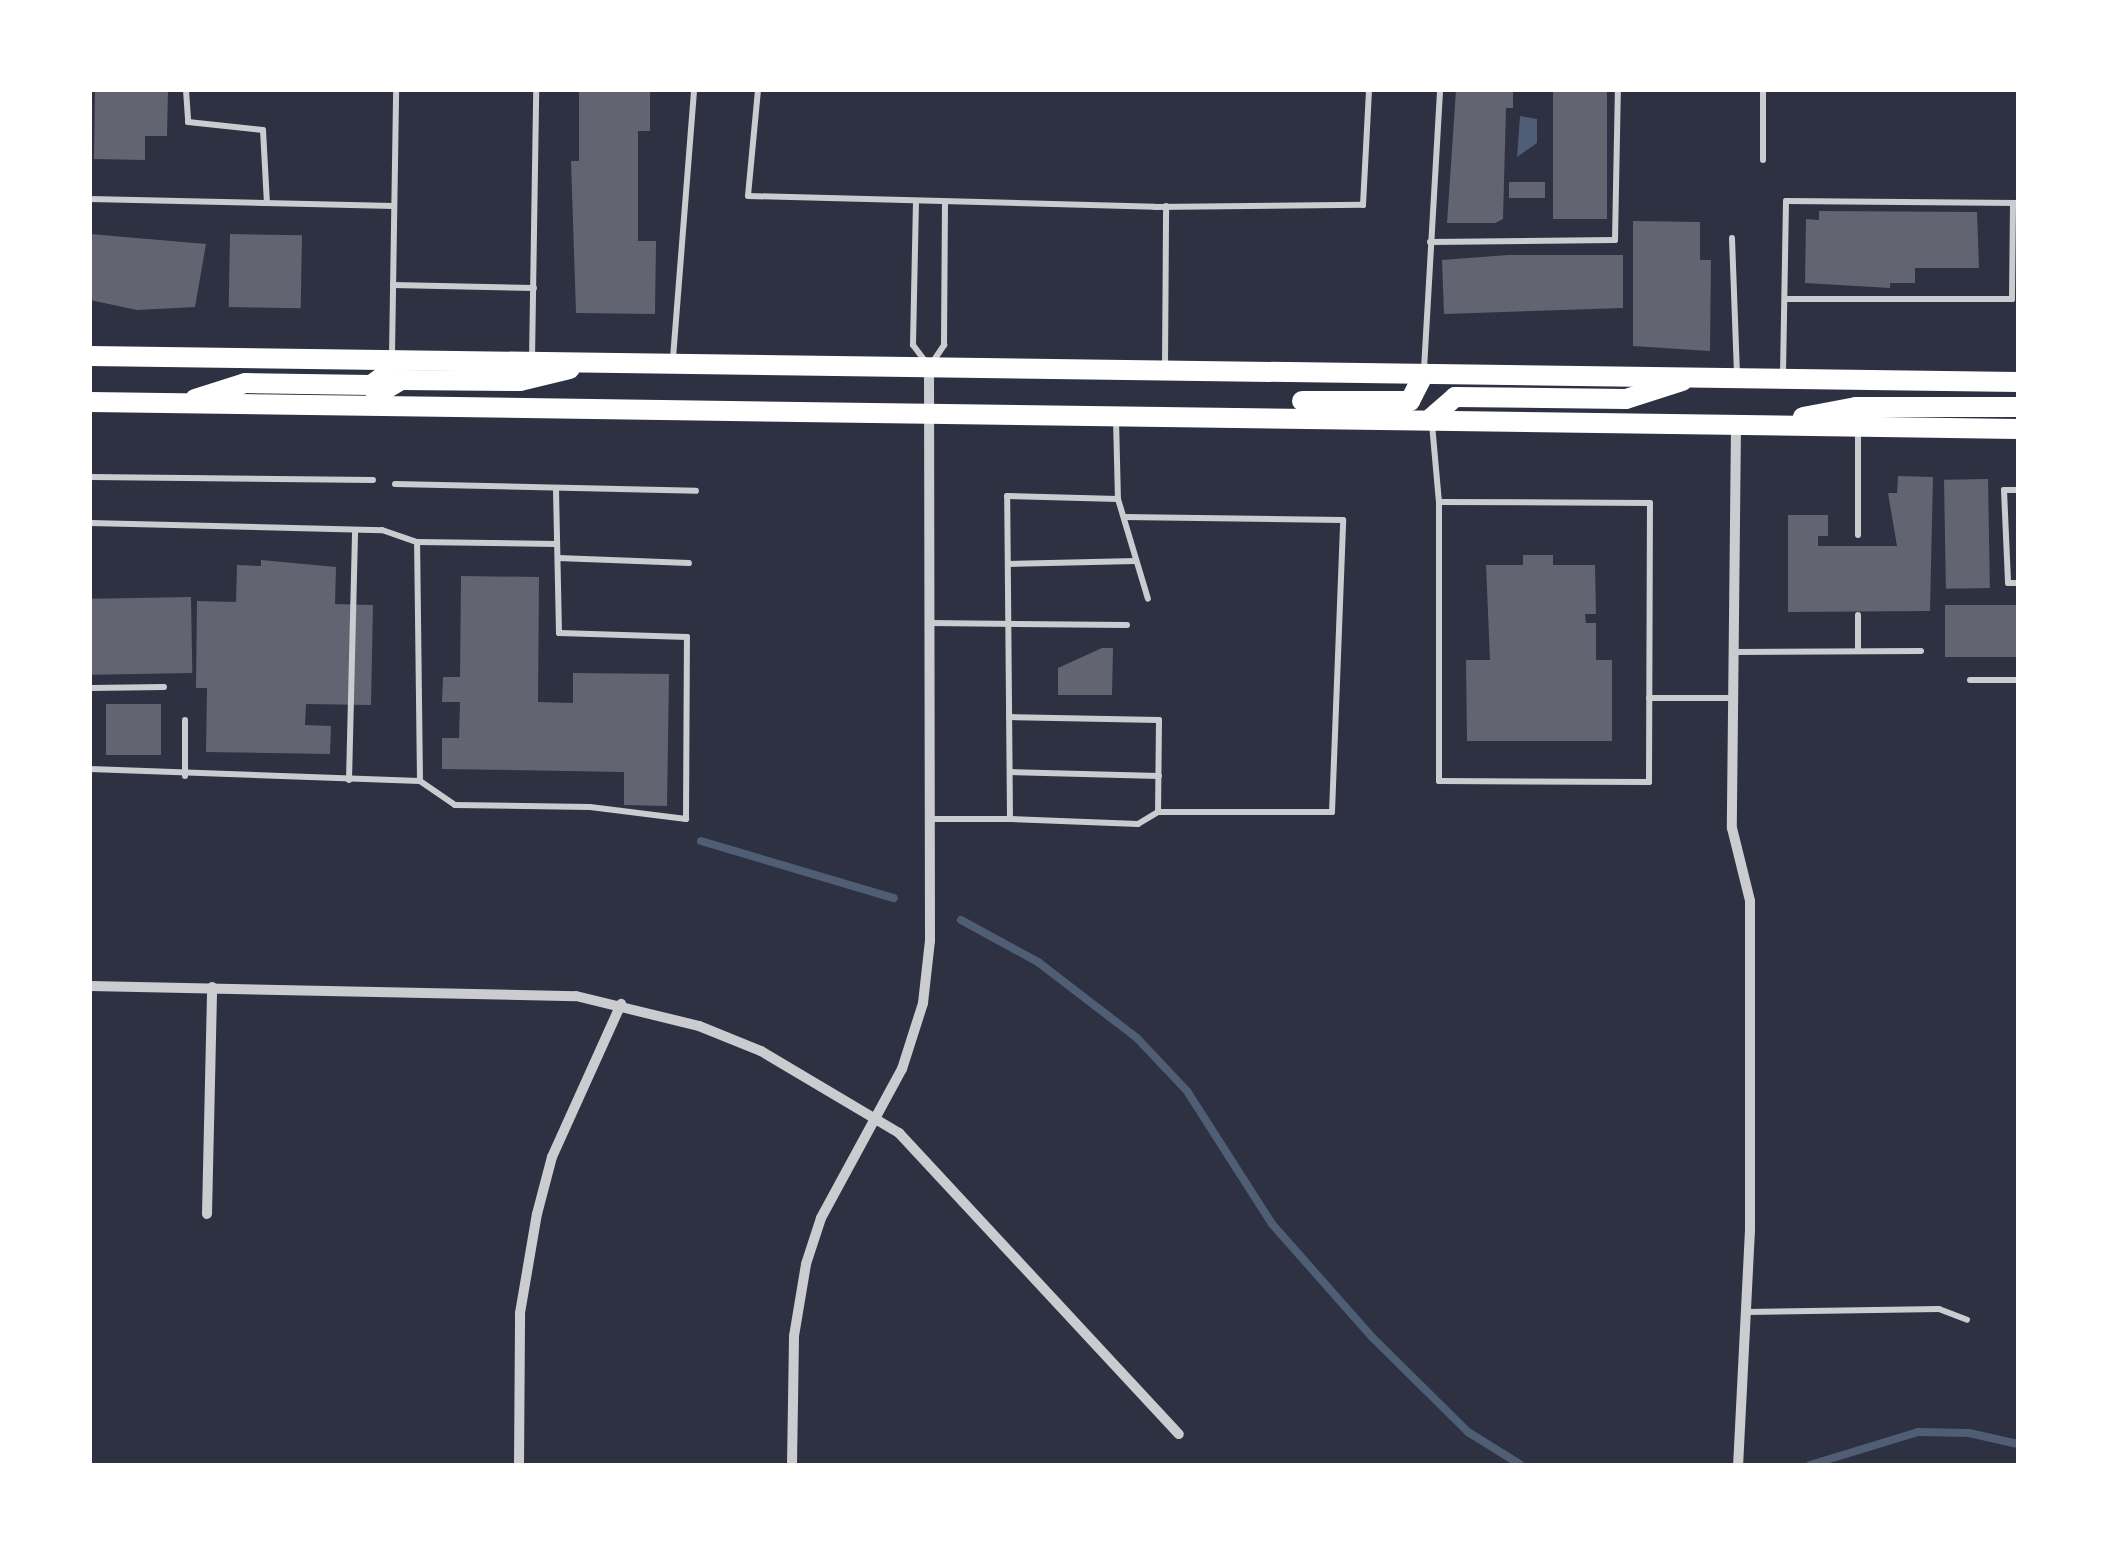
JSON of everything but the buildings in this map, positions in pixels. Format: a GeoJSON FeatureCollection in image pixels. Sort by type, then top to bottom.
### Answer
{"type":"FeatureCollection","features":[{"type":"Feature","properties":{"kind":"main road"},"geometry":{"type":"LineString","coordinates":[[90,356],[2018,382]]}},
{"type":"Feature","properties":{"kind":"main road"},"geometry":{"type":"LineString","coordinates":[[184,403],[245,383],[371,384],[390,372],[392,360]]}},
{"type":"Feature","properties":{"kind":"main road"},"geometry":{"type":"LineString","coordinates":[[375,405],[376,394],[400,380],[520,381],[586,363]]}},
{"type":"Feature","properties":{"kind":"main road"},"geometry":{"type":"LineString","coordinates":[[1252,414],[1301,402],[1410,402],[1423,375]]}},
{"type":"Feature","properties":{"kind":"main road"},"geometry":{"type":"LineString","coordinates":[[1431,418],[1455,397],[1626,399],[1688,378]]}},
{"type":"Feature","properties":{"kind":"main road"},"geometry":{"type":"LineString","coordinates":[[90,402],[1116,412],[2018,429]]}},
{"type":"Feature","properties":{"kind":"main road"},"geometry":{"type":"LineString","coordinates":[[1736,425],[1856,406],[2018,408]]}},
{"type":"Feature","properties":{"kind":"street"},"geometry":{"type":"LineString","coordinates":[[792,1465],[794,1336],[806,1264],[821,1218],[874,1113],[902,1069],[923,1003],[930,942],[929,368]]}},
{"type":"Feature","properties":{"kind":"street"},"geometry":{"type":"LineString","coordinates":[[1736,425],[1732,828],[1750,900],[1738,1462]]}},
{"type":"Feature","properties":{"kind":"street"},"geometry":{"type":"LineString","coordinates":[[90,986],[530,994],[622,1004],[761,1051],[874,1113],[952,1186],[1180,1434]]}},
{"type":"Feature","properties":{"kind":"street"},"geometry":{"type":"LineString","coordinates":[[207,1214],[212,988]]}},
{"type":"Feature","properties":{"kind":"street"},"geometry":{"type":"LineString","coordinates":[[519,1465],[520,1313],[536,1214],[552,1158],[622,1004]]}},
{"type":"Feature","properties":{"kind":"lane"},"geometry":{"type":"LineString","coordinates":[[186,90],[188,122],[264,130],[267,203]]}},
{"type":"Feature","properties":{"kind":"lane"},"geometry":{"type":"LineString","coordinates":[[392,360],[396,90]]}},
{"type":"Feature","properties":{"kind":"lane"},"geometry":{"type":"LineString","coordinates":[[532,363],[536,90]]}},
{"type":"Feature","properties":{"kind":"lane"},"geometry":{"type":"LineString","coordinates":[[673,364],[694,90]]}},
{"type":"Feature","properties":{"kind":"lane"},"geometry":{"type":"LineString","coordinates":[[758,90],[748,196],[945,204],[1166,206],[1364,205],[1369,90]]}},
{"type":"Feature","properties":{"kind":"lane"},"geometry":{"type":"LineString","coordinates":[[1423,375],[1440,90]]}},
{"type":"Feature","properties":{"kind":"lane"},"geometry":{"type":"LineString","coordinates":[[1430,242],[1616,240],[1618,90]]}},
{"type":"Feature","properties":{"kind":"lane"},"geometry":{"type":"LineString","coordinates":[[1764,90],[1764,160]]}},
{"type":"Feature","properties":{"kind":"lane"},"geometry":{"type":"LineString","coordinates":[[90,198],[394,206]]}},
{"type":"Feature","properties":{"kind":"lane"},"geometry":{"type":"LineString","coordinates":[[916,201],[913,345],[929,368],[944,345],[945,204]]}},
{"type":"Feature","properties":{"kind":"lane"},"geometry":{"type":"LineString","coordinates":[[1783,379],[1784,299],[1786,201],[2015,203],[2012,299],[1784,299]]}},
{"type":"Feature","properties":{"kind":"lane"},"geometry":{"type":"LineString","coordinates":[[1164,371],[1166,206]]}},
{"type":"Feature","properties":{"kind":"lane"},"geometry":{"type":"LineString","coordinates":[[1732,238],[1737,378]]}},
{"type":"Feature","properties":{"kind":"lane"},"geometry":{"type":"LineString","coordinates":[[393,285],[534,288]]}},
{"type":"Feature","properties":{"kind":"lane"},"geometry":{"type":"LineString","coordinates":[[1116,412],[1118,499],[1148,598]]}},
{"type":"Feature","properties":{"kind":"lane"},"geometry":{"type":"LineString","coordinates":[[1431,418],[1439,502],[1439,781],[1649,782],[1650,503],[1439,502]]}},
{"type":"Feature","properties":{"kind":"lane"},"geometry":{"type":"LineString","coordinates":[[1858,426],[1858,535]]}},
{"type":"Feature","properties":{"kind":"lane"},"geometry":{"type":"LineString","coordinates":[[90,477],[373,480]]}},
{"type":"Feature","properties":{"kind":"lane"},"geometry":{"type":"LineString","coordinates":[[395,484],[696,491]]}},
{"type":"Feature","properties":{"kind":"lane"},"geometry":{"type":"LineString","coordinates":[[90,769],[185,776],[420,782],[454,805],[590,807],[686,819],[687,637],[559,633],[556,488]]}},
{"type":"Feature","properties":{"kind":"lane"},"geometry":{"type":"LineString","coordinates":[[2018,490],[2004,490],[2008,583],[2018,583]]}},
{"type":"Feature","properties":{"kind":"lane"},"geometry":{"type":"LineString","coordinates":[[1010,819],[1007,496],[1118,499]]}},
{"type":"Feature","properties":{"kind":"lane"},"geometry":{"type":"LineString","coordinates":[[930,819],[1138,824],[1158,812],[1332,812],[1343,520],[1124,517]]}},
{"type":"Feature","properties":{"kind":"lane"},"geometry":{"type":"LineString","coordinates":[[90,523],[355,530],[417,542],[557,544]]}},
{"type":"Feature","properties":{"kind":"lane"},"geometry":{"type":"LineString","coordinates":[[349,780],[355,530]]}},
{"type":"Feature","properties":{"kind":"lane"},"geometry":{"type":"LineString","coordinates":[[417,542],[420,782]]}},
{"type":"Feature","properties":{"kind":"lane"},"geometry":{"type":"LineString","coordinates":[[558,558],[689,563]]}},
{"type":"Feature","properties":{"kind":"lane"},"geometry":{"type":"LineString","coordinates":[[1008,564],[1137,561]]}},
{"type":"Feature","properties":{"kind":"lane"},"geometry":{"type":"LineString","coordinates":[[1858,615],[1858,652]]}},
{"type":"Feature","properties":{"kind":"lane"},"geometry":{"type":"LineString","coordinates":[[929,623],[1127,625]]}},
{"type":"Feature","properties":{"kind":"lane"},"geometry":{"type":"LineString","coordinates":[[1734,652],[1920,652]]}},
{"type":"Feature","properties":{"kind":"lane"},"geometry":{"type":"LineString","coordinates":[[1970,680],[2018,680]]}},
{"type":"Feature","properties":{"kind":"lane"},"geometry":{"type":"LineString","coordinates":[[90,688],[164,687]]}},
{"type":"Feature","properties":{"kind":"lane"},"geometry":{"type":"LineString","coordinates":[[1649,698],[1734,698]]}},
{"type":"Feature","properties":{"kind":"lane"},"geometry":{"type":"LineString","coordinates":[[1009,716],[1158,720],[1158,812]]}},
{"type":"Feature","properties":{"kind":"lane"},"geometry":{"type":"LineString","coordinates":[[185,720],[185,776]]}},
{"type":"Feature","properties":{"kind":"lane"},"geometry":{"type":"LineString","coordinates":[[1009,772],[1158,776]]}},
{"type":"Feature","properties":{"kind":"lane"},"geometry":{"type":"LineString","coordinates":[[1744,1312],[1939,1310],[1967,1320]]}},
{"type":"Feature","properties":{"kind":"water"},"geometry":{"type":"Polygon","coordinates":[[[1520,116],[1537,119],[1537,143],[1517,157],[1520,116]]]}},
{"type":"Feature","properties":{"kind":"waterway"},"geometry":{"type":"LineString","coordinates":[[701,841],[894,898]]}},
{"type":"Feature","properties":{"kind":"waterway"},"geometry":{"type":"LineString","coordinates":[[961,920],[1038,962],[1137,1038],[1187,1091],[1272,1224],[1373,1338],[1468,1432],[1521,1465]]}},
{"type":"Feature","properties":{"kind":"waterway"},"geometry":{"type":"LineString","coordinates":[[1810,1465],[1918,1432],[1969,1433],[2018,1444]]}}]}
